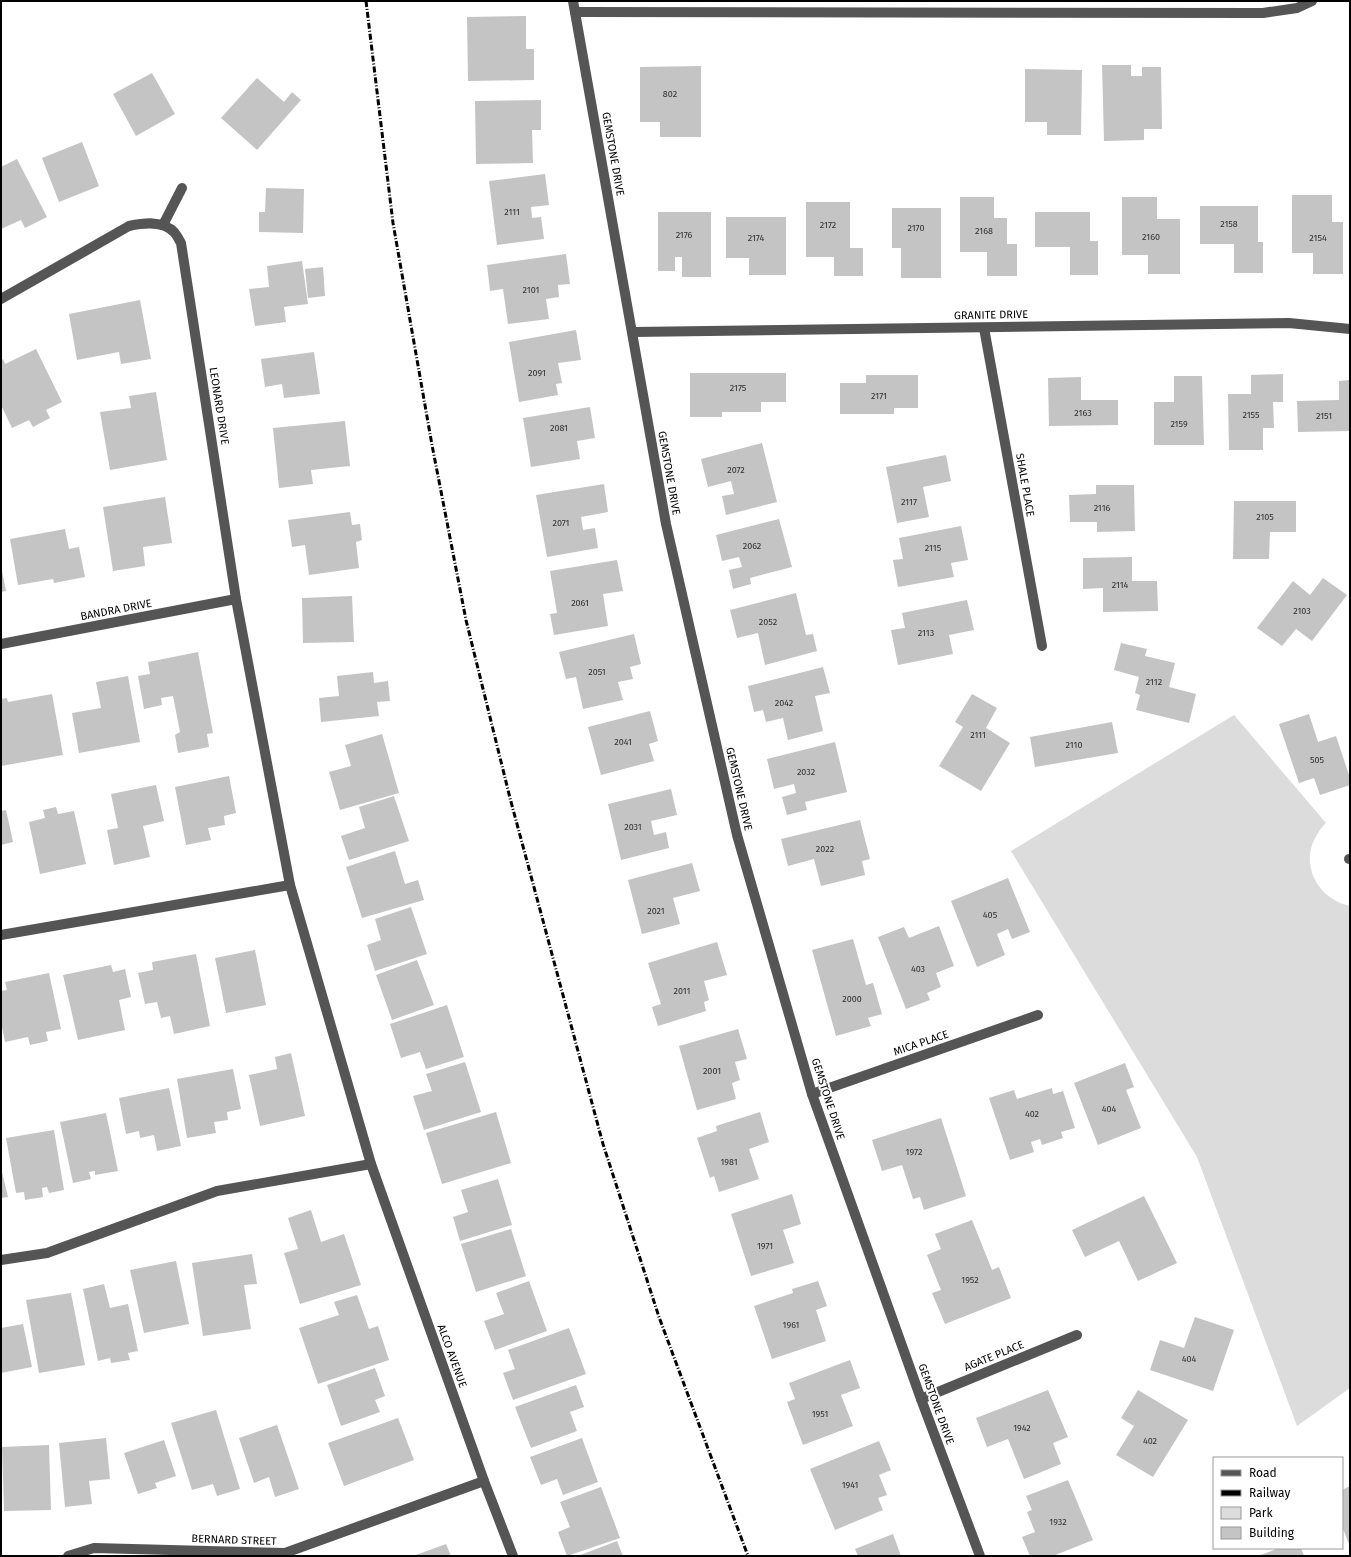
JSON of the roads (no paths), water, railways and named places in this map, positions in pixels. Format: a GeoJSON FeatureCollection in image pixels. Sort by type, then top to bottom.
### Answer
{"type":"FeatureCollection","features":[{"type":"Feature","properties":{"kind":"street","name":"GEMSTONE DRIVE"},"geometry":{"type":"LineString","coordinates":[[573,1],[666,524],[737,835],[812,1094],[921,1399],[980,1556]]}},
{"type":"Feature","properties":{"kind":"street"},"geometry":{"type":"LineString","coordinates":[[575,12],[1263,13],[1297,8],[1312,1]]}},
{"type":"Feature","properties":{"kind":"street"},"geometry":{"type":"LineString","coordinates":[[1,299],[129,226],[144,222],[163,225],[182,188]]}},
{"type":"Feature","properties":{"kind":"street","name":"LEONARD DRIVE"},"geometry":{"type":"LineString","coordinates":[[163,225],[174,232],[181,243],[236,599],[290,885]]}},
{"type":"Feature","properties":{"kind":"street","name":"GRANITE DRIVE"},"geometry":{"type":"LineString","coordinates":[[633,332],[1289,323],[1350,329]]}},
{"type":"Feature","properties":{"kind":"street","name":"SHALE PLACE"},"geometry":{"type":"LineString","coordinates":[[984,328],[1042,646]]}},
{"type":"Feature","properties":{"kind":"street","name":"BANDRA DRIVE"},"geometry":{"type":"LineString","coordinates":[[1,644],[236,599]]}},
{"type":"Feature","properties":{"kind":"street"},"geometry":{"type":"LineString","coordinates":[[1,935],[290,885]]}},
{"type":"Feature","properties":{"kind":"street","name":"ALCO AVENUE"},"geometry":{"type":"LineString","coordinates":[[290,885],[371,1164],[484,1481],[513,1556]]}},
{"type":"Feature","properties":{"kind":"street","name":"MICA PLACE"},"geometry":{"type":"LineString","coordinates":[[812,1094],[1038,1015]]}},
{"type":"Feature","properties":{"kind":"street"},"geometry":{"type":"LineString","coordinates":[[1,1260],[47,1253],[217,1191],[371,1164]]}},
{"type":"Feature","properties":{"kind":"street","name":"AGATE PLACE"},"geometry":{"type":"LineString","coordinates":[[921,1399],[1077,1335]]}},
{"type":"Feature","properties":{"kind":"street","name":"BERNARD STREET"},"geometry":{"type":"LineString","coordinates":[[68,1556],[94,1548],[285,1555],[484,1481]]}},
{"type":"Feature","properties":{"kind":"railway"},"geometry":{"type":"LineString","coordinates":[[366,1],[393,223],[432,445],[466,620],[510,798],[603,1144],[659,1317],[748,1556]]}}]}
